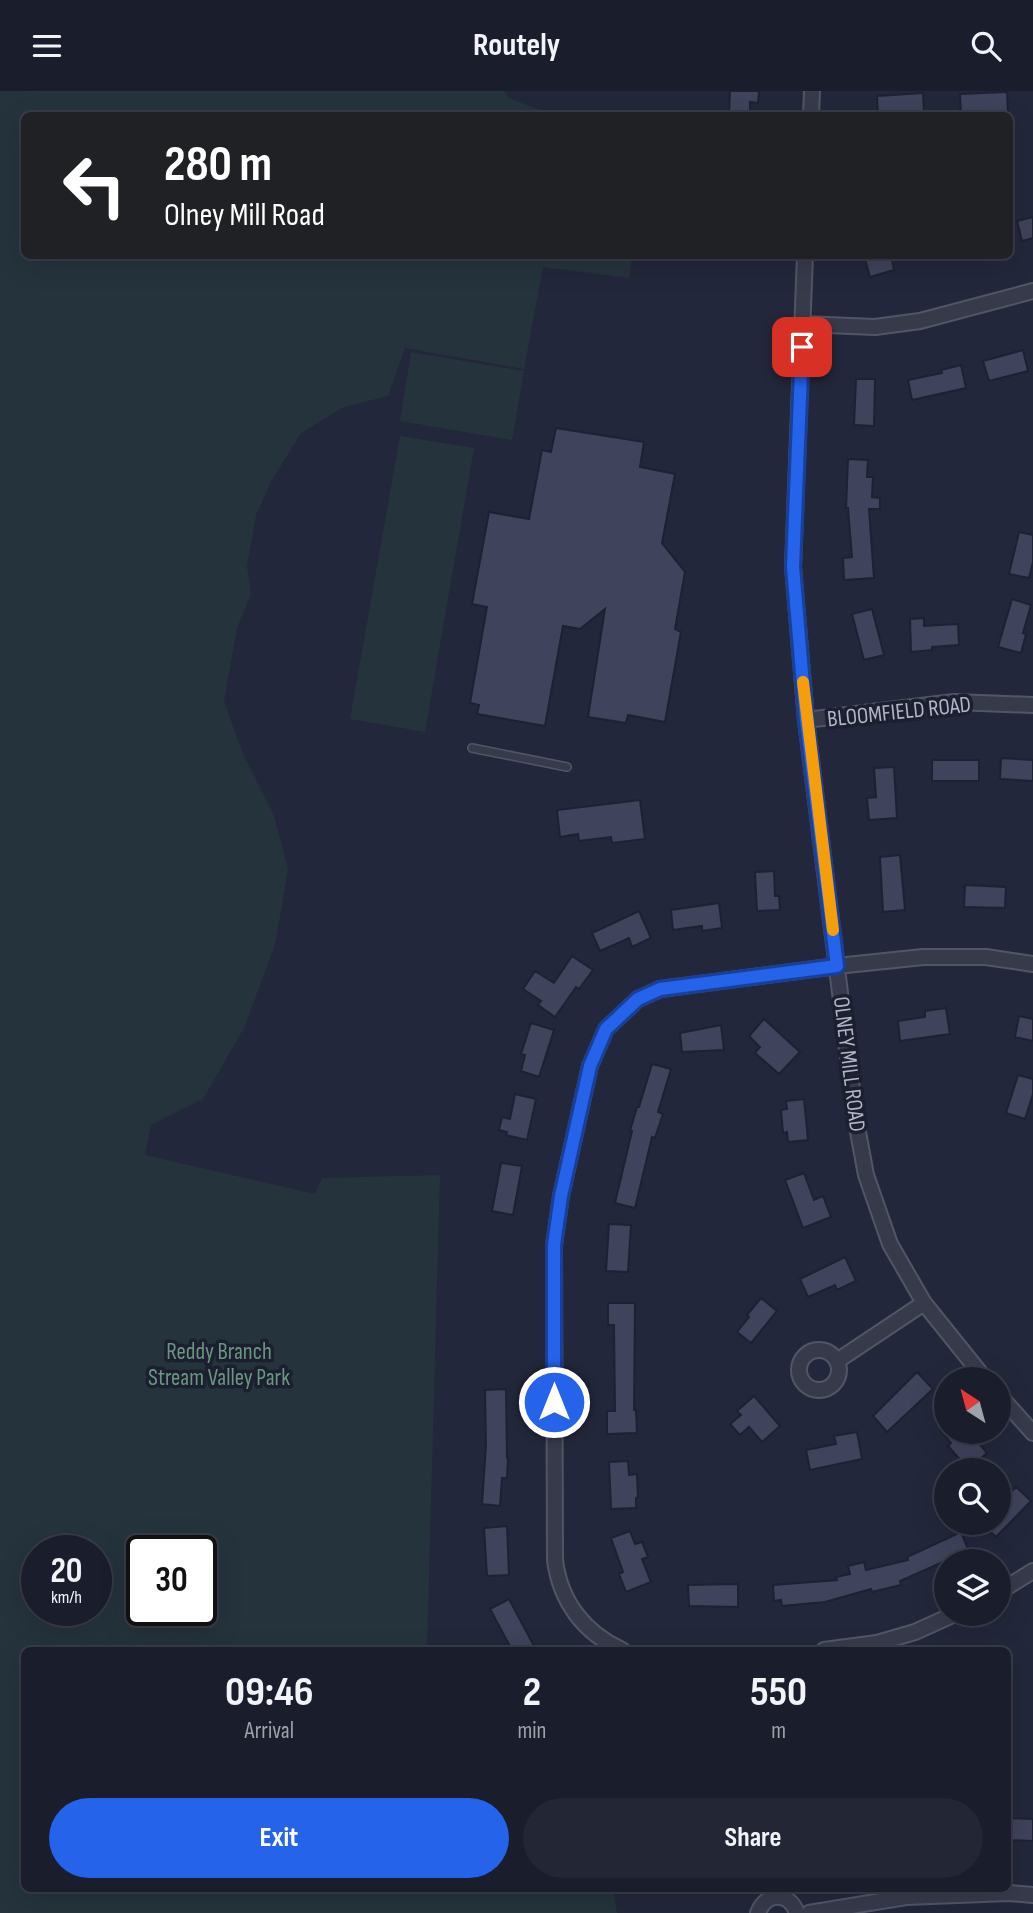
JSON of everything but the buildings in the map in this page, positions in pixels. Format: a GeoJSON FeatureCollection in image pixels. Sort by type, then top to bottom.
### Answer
{"type":"FeatureCollection","features":[{"type":"Feature","properties":{"kind":"street"},"geometry":{"type":"LineString","coordinates":[[811,112],[812,91]]}},
{"type":"Feature","properties":{"kind":"street","name":"OLNEY MILL ROAD"},"geometry":{"type":"LineString","coordinates":[[805,259],[793,567],[806,720],[856,1121],[866,1175],[890,1244],[924,1303],[975,1367]]}},
{"type":"Feature","properties":{"kind":"street"},"geometry":{"type":"LineString","coordinates":[[803,324],[875,327],[920,321],[1033,291]]}},
{"type":"Feature","properties":{"kind":"street","name":"BLOOMFIELD ROAD"},"geometry":{"type":"LineString","coordinates":[[806,720],[954,702],[1033,705]]}},
{"type":"Feature","properties":{"kind":"street"},"geometry":{"type":"LineString","coordinates":[[616,1647],[592,1632],[571,1609],[558,1581],[555,1560],[554,1245],[561,1196],[590,1066],[606,1029],[638,999],[660,989],[923,957],[986,957],[1033,964]]}},
{"type":"Feature","properties":{"kind":"street"},"geometry":{"type":"LineString","coordinates":[[837,1361],[924,1303]]}},
{"type":"Feature","properties":{"kind":"street"},"geometry":{"type":"LineString","coordinates":[[1012,1410],[1033,1433]]}},
{"type":"Feature","properties":{"kind":"street"},"geometry":{"type":"LineString","coordinates":[[1011,1585],[1033,1571]]}},
{"type":"Feature","properties":{"kind":"street"},"geometry":{"type":"LineString","coordinates":[[847,1647],[877,1643],[934,1623]]}},
{"type":"Feature","properties":{"kind":"street"},"geometry":{"type":"LineString","coordinates":[[809,1913],[906,1897],[1009,1893],[1033,1895]]}},
{"type":"Feature","properties":{"kind":"street"},"geometry":{"type":"LineString","coordinates":[[758,1913],[768,1899],[781,1897],[792,1903],[797,1913]]}},
{"type":"Feature","properties":{"kind":"lane"},"geometry":{"type":"LineString","coordinates":[[472,748],[567,767]]}},
{"type":"Feature","properties":{"kind":"green space","name":"Reddy Branch Stream Valley Park"},"geometry":{"type":"Polygon","coordinates":[[[0,91],[504,91],[509,98],[545,112],[21,112],[21,259],[632,259],[629,278],[543,267],[524,369],[405,348],[388,396],[344,407],[301,433],[272,480],[256,515],[247,566],[251,594],[237,628],[224,702],[244,756],[274,815],[288,869],[275,945],[244,1028],[203,1099],[151,1125],[145,1155],[315,1194],[322,1178],[440,1175],[427,1647],[21,1647],[21,1892],[614,1892],[617,1913],[0,1913],[0,91]]]}},
{"type":"Feature","properties":{"kind":"green space"},"geometry":{"type":"Polygon","coordinates":[[[411,352],[524,371],[512,440],[400,421],[411,352]]]}},
{"type":"Feature","properties":{"kind":"green space"},"geometry":{"type":"Polygon","coordinates":[[[400,436],[474,448],[425,732],[350,719],[400,436]]]}},
{"type":"Feature","properties":{"kind":"slow traffic"},"geometry":{"type":"LineString","coordinates":[[803,682],[833,930]]}},
{"type":"Feature","properties":{"kind":"route"},"geometry":{"type":"LineString","coordinates":[[554,1402],[554,1245],[561,1196],[590,1066],[606,1029],[638,999],[660,989],[837,966],[806,720],[793,567],[802,347]]}}]}
